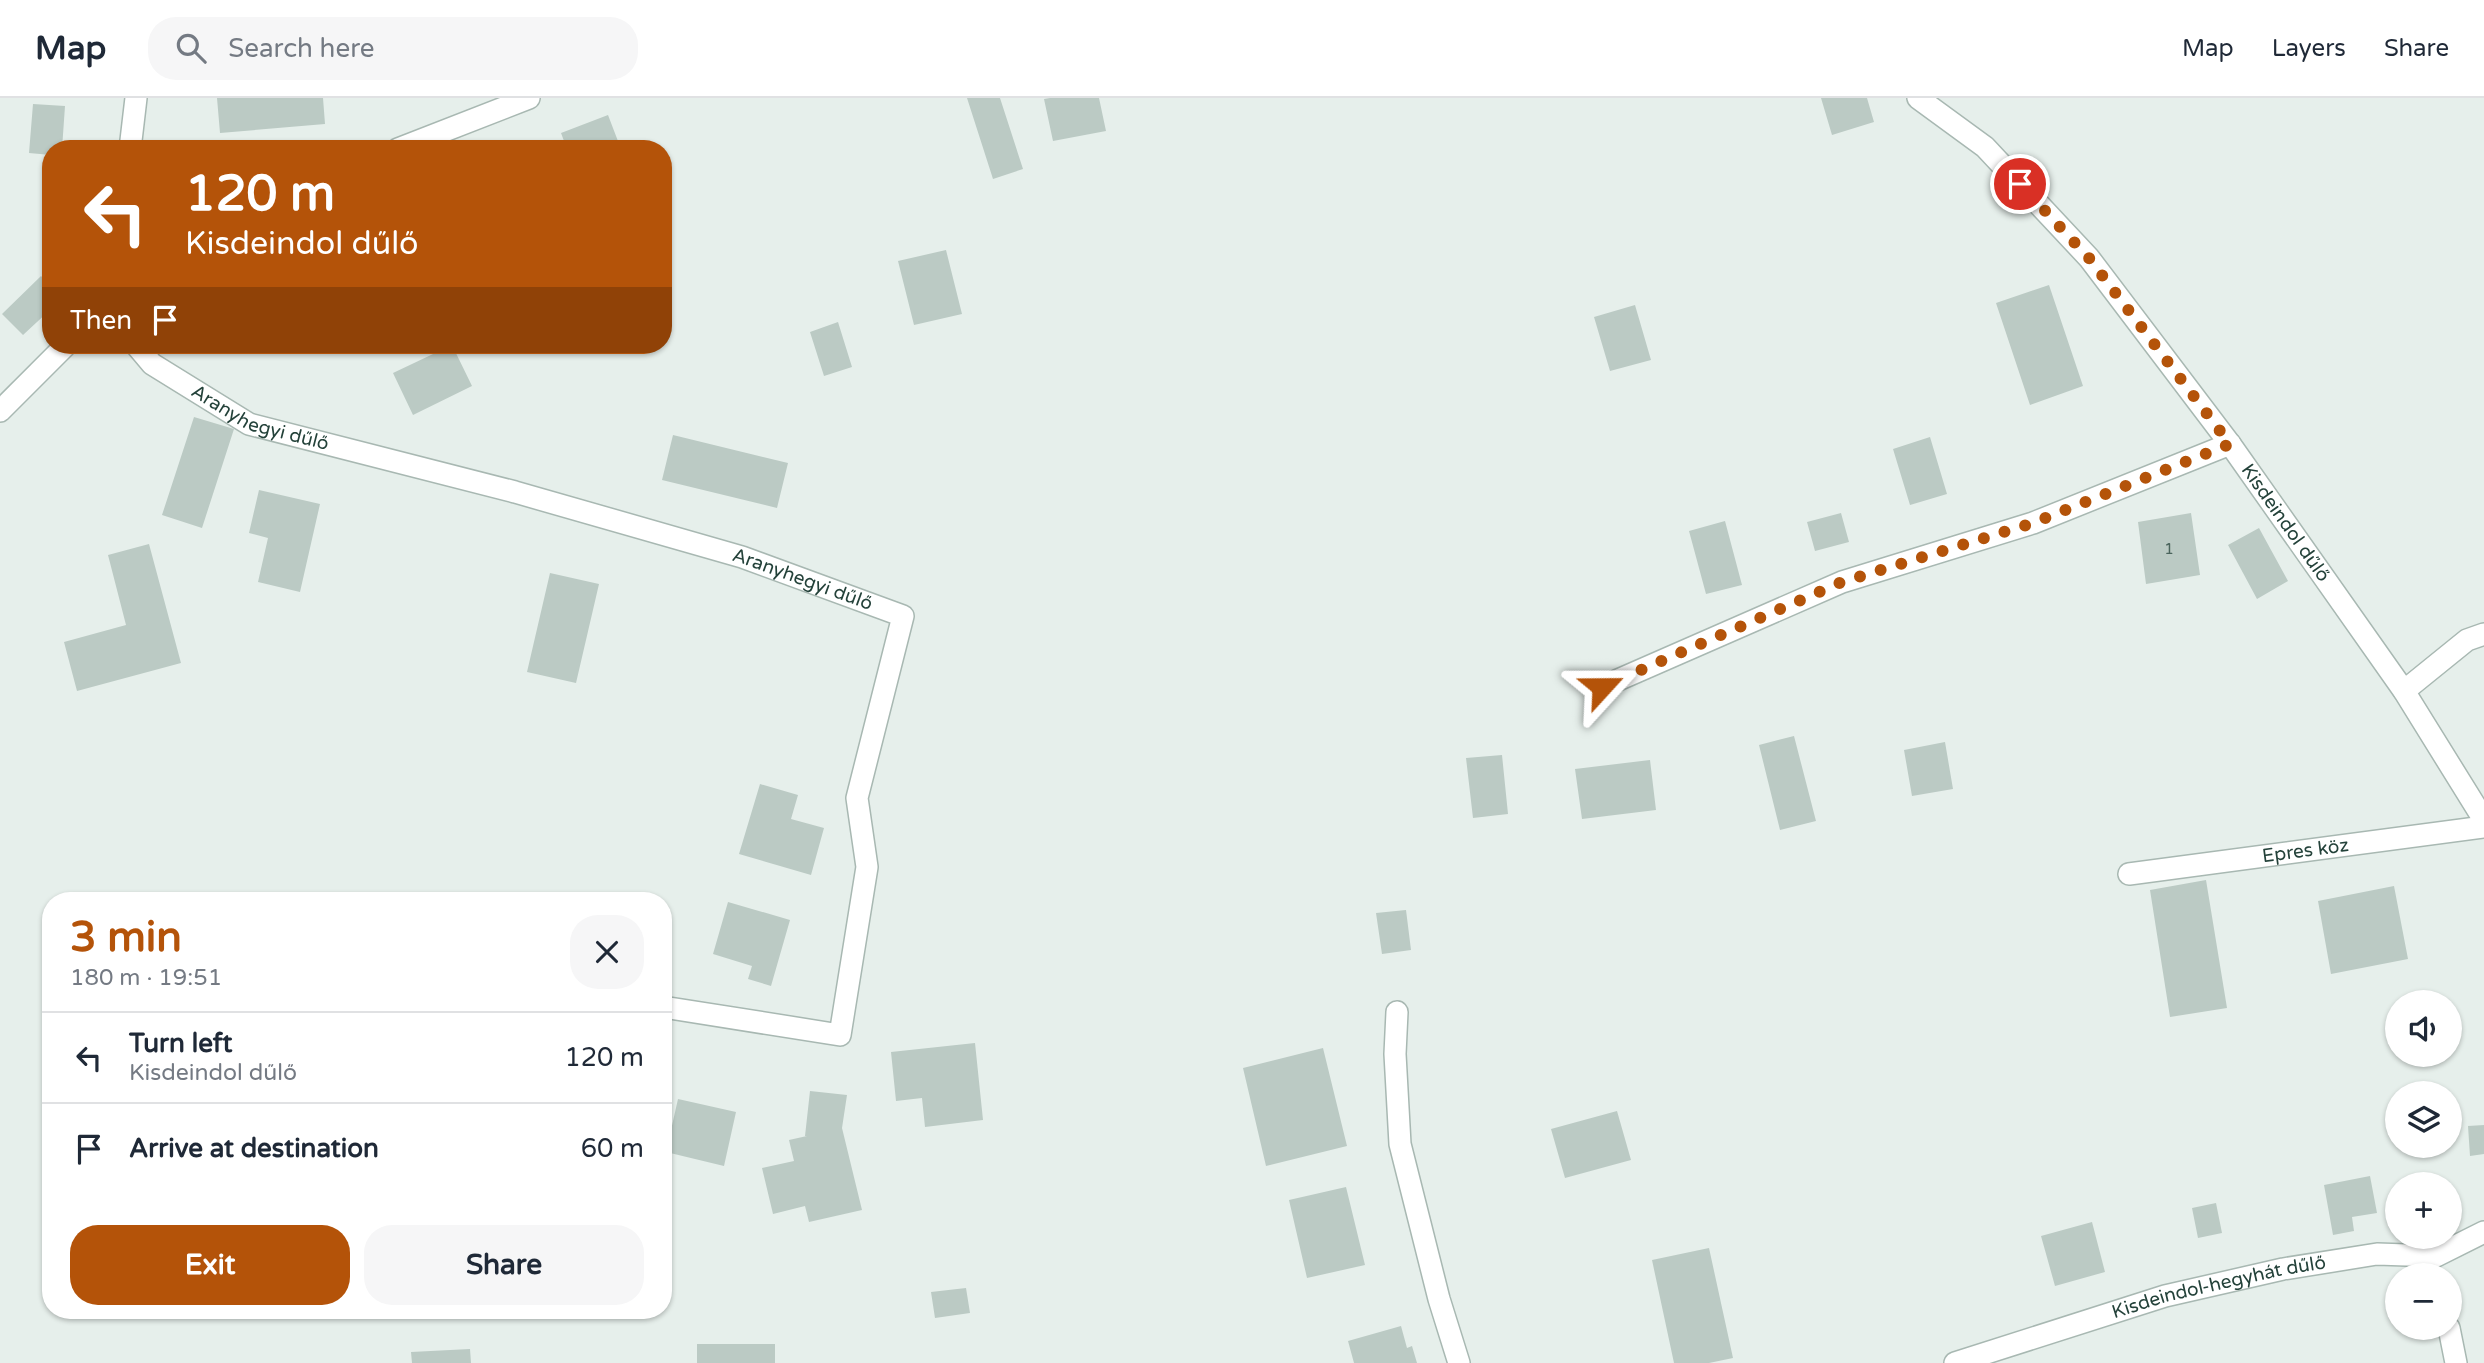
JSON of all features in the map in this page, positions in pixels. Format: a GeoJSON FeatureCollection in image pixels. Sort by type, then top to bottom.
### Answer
{"type":"FeatureCollection","features":[{"type":"Feature","properties":{"kind":"street"},"geometry":{"type":"LineString","coordinates":[[131,140],[136,98]]}},
{"type":"Feature","properties":{"kind":"street"},"geometry":{"type":"LineString","coordinates":[[421,140],[529,98]]}},
{"type":"Feature","properties":{"kind":"street","name":"Kisdeindol dűlő"},"geometry":{"type":"LineString","coordinates":[[1918,98],[1985,147],[2089,258],[2230,444],[2404,691],[2484,820]]}},
{"type":"Feature","properties":{"kind":"street"},"geometry":{"type":"LineString","coordinates":[[0,411],[57,354]]}},
{"type":"Feature","properties":{"kind":"street","name":"Aranyhegyi dűlő"},"geometry":{"type":"LineString","coordinates":[[144,354],[152,364],[249,424],[515,492],[742,557],[903,616],[857,797],[867,867],[841,1035],[672,1008]]}},
{"type":"Feature","properties":{"kind":"street"},"geometry":{"type":"LineString","coordinates":[[1602,687],[1842,582],[2033,523],[2230,444]]}},
{"type":"Feature","properties":{"kind":"street"},"geometry":{"type":"LineString","coordinates":[[2404,691],[2468,640],[2484,634]]}},
{"type":"Feature","properties":{"kind":"street","name":"Epres köz"},"geometry":{"type":"LineString","coordinates":[[2129,874],[2484,827]]}},
{"type":"Feature","properties":{"kind":"street"},"geometry":{"type":"LineString","coordinates":[[1397,1012],[1395,1054],[1400,1144],[1439,1300],[1459,1363]]}},
{"type":"Feature","properties":{"kind":"street","name":"Kisdeindol-hegyhát dűlő"},"geometry":{"type":"LineString","coordinates":[[2442,1263],[2484,1232]]}},
{"type":"Feature","properties":{"kind":"street","name":"Kisdeindol-hegyhát dűlő"},"geometry":{"type":"LineString","coordinates":[[1955,1363],[2165,1296],[2283,1269],[2377,1254],[2423,1263]]}},
{"type":"Feature","properties":{"kind":"street"},"geometry":{"type":"LineString","coordinates":[[2451,1340],[2456,1363]]}},
{"type":"Feature","properties":{"kind":"building"},"geometry":{"type":"Polygon","coordinates":[[[217,98],[323,98],[325,124],[220,133],[217,98]]]}},
{"type":"Feature","properties":{"kind":"building"},"geometry":{"type":"Polygon","coordinates":[[[967,98],[1000,98],[1023,169],[993,179],[967,98]]]}},
{"type":"Feature","properties":{"kind":"building"},"geometry":{"type":"Polygon","coordinates":[[[1099,98],[1106,131],[1053,141],[1044,99],[1099,98]]]}},
{"type":"Feature","properties":{"kind":"building"},"geometry":{"type":"Polygon","coordinates":[[[1821,98],[1867,98],[1874,122],[1832,135],[1821,98]]]}},
{"type":"Feature","properties":{"kind":"building"},"geometry":{"type":"Polygon","coordinates":[[[33,104],[65,106],[63,140],[42,140],[42,154],[29,153],[33,104]]]}},
{"type":"Feature","properties":{"kind":"building"},"geometry":{"type":"Polygon","coordinates":[[[608,115],[618,140],[564,140],[561,133],[608,115]]]}},
{"type":"Feature","properties":{"kind":"building"},"geometry":{"type":"Polygon","coordinates":[[[946,250],[962,314],[914,325],[898,261],[946,250]]]}},
{"type":"Feature","properties":{"kind":"building"},"geometry":{"type":"Polygon","coordinates":[[[42,277],[42,317],[23,335],[2,314],[42,277]]]}},
{"type":"Feature","properties":{"kind":"building"},"geometry":{"type":"Polygon","coordinates":[[[2049,285],[2083,386],[2030,405],[1996,303],[2049,285]]]}},
{"type":"Feature","properties":{"kind":"building"},"geometry":{"type":"Polygon","coordinates":[[[1635,305],[1651,360],[1610,371],[1594,317],[1635,305]]]}},
{"type":"Feature","properties":{"kind":"building"},"geometry":{"type":"Polygon","coordinates":[[[838,322],[852,367],[824,376],[810,332],[838,322]]]}},
{"type":"Feature","properties":{"kind":"building"},"geometry":{"type":"Polygon","coordinates":[[[433,354],[456,354],[472,386],[413,415],[393,373],[433,354]]]}},
{"type":"Feature","properties":{"kind":"building"},"geometry":{"type":"Polygon","coordinates":[[[194,417],[234,429],[202,528],[162,515],[194,417]]]}},
{"type":"Feature","properties":{"kind":"building"},"geometry":{"type":"Polygon","coordinates":[[[673,435],[788,463],[777,508],[662,480],[673,435]]]}},
{"type":"Feature","properties":{"kind":"building"},"geometry":{"type":"Polygon","coordinates":[[[1930,437],[1947,494],[1910,505],[1893,449],[1930,437]]]}},
{"type":"Feature","properties":{"kind":"building"},"geometry":{"type":"Polygon","coordinates":[[[259,490],[320,504],[300,592],[258,582],[268,538],[249,533],[259,490]]]}},
{"type":"Feature","properties":{"kind":"building"},"geometry":{"type":"Polygon","coordinates":[[[1841,513],[1849,542],[1815,551],[1807,522],[1841,513]]]}},
{"type":"Feature","properties":{"kind":"building"},"geometry":{"type":"Polygon","coordinates":[[[2191,513],[2200,575],[2146,584],[2138,522],[2191,513]]]}},
{"type":"Feature","properties":{"kind":"building"},"geometry":{"type":"Polygon","coordinates":[[[1725,521],[1742,585],[1706,594],[1689,531],[1725,521]]]}},
{"type":"Feature","properties":{"kind":"building"},"geometry":{"type":"Polygon","coordinates":[[[2259,528],[2288,581],[2257,599],[2228,545],[2259,528]]]}},
{"type":"Feature","properties":{"kind":"building"},"geometry":{"type":"Polygon","coordinates":[[[149,544],[181,663],[77,691],[64,642],[126,625],[108,555],[149,544]]]}},
{"type":"Feature","properties":{"kind":"building"},"geometry":{"type":"Polygon","coordinates":[[[550,573],[599,584],[576,683],[527,672],[550,573]]]}},
{"type":"Feature","properties":{"kind":"building"},"geometry":{"type":"Polygon","coordinates":[[[1794,736],[1816,821],[1780,830],[1759,745],[1794,736]]]}},
{"type":"Feature","properties":{"kind":"building"},"geometry":{"type":"Polygon","coordinates":[[[1945,742],[1953,789],[1912,796],[1904,750],[1945,742]]]}},
{"type":"Feature","properties":{"kind":"building"},"geometry":{"type":"Polygon","coordinates":[[[1502,755],[1508,814],[1473,818],[1466,758],[1502,755]]]}},
{"type":"Feature","properties":{"kind":"building"},"geometry":{"type":"Polygon","coordinates":[[[1650,760],[1656,810],[1582,819],[1575,769],[1650,760]]]}},
{"type":"Feature","properties":{"kind":"building"},"geometry":{"type":"Polygon","coordinates":[[[760,784],[798,795],[791,819],[824,828],[811,875],[739,854],[760,784]]]}},
{"type":"Feature","properties":{"kind":"building"},"geometry":{"type":"Polygon","coordinates":[[[2206,880],[2227,1008],[2170,1017],[2150,890],[2206,880]]]}},
{"type":"Feature","properties":{"kind":"building"},"geometry":{"type":"Polygon","coordinates":[[[2394,886],[2408,959],[2331,974],[2318,901],[2394,886]]]}},
{"type":"Feature","properties":{"kind":"building"},"geometry":{"type":"Polygon","coordinates":[[[728,902],[790,920],[771,986],[748,979],[752,966],[713,954],[728,902]]]}},
{"type":"Feature","properties":{"kind":"building"},"geometry":{"type":"Polygon","coordinates":[[[1406,910],[1411,950],[1382,954],[1376,913],[1406,910]]]}},
{"type":"Feature","properties":{"kind":"building"},"geometry":{"type":"Polygon","coordinates":[[[975,1043],[983,1120],[925,1127],[922,1098],[896,1101],[891,1052],[975,1043]]]}},
{"type":"Feature","properties":{"kind":"building"},"geometry":{"type":"Polygon","coordinates":[[[1323,1048],[1347,1146],[1266,1166],[1243,1068],[1323,1048]]]}},
{"type":"Feature","properties":{"kind":"building"},"geometry":{"type":"Polygon","coordinates":[[[810,1091],[847,1095],[842,1128],[862,1210],[809,1222],[805,1206],[773,1214],[762,1168],[794,1161],[789,1140],[807,1136],[810,1091]]]}},
{"type":"Feature","properties":{"kind":"building"},"geometry":{"type":"Polygon","coordinates":[[[678,1099],[736,1112],[724,1166],[672,1153],[672,1126],[678,1099]]]}},
{"type":"Feature","properties":{"kind":"building"},"geometry":{"type":"Polygon","coordinates":[[[1617,1111],[1631,1160],[1565,1178],[1551,1129],[1617,1111]]]}},
{"type":"Feature","properties":{"kind":"building"},"geometry":{"type":"Polygon","coordinates":[[[2484,1125],[2484,1154],[2470,1156],[2468,1126],[2484,1125]]]}},
{"type":"Feature","properties":{"kind":"building"},"geometry":{"type":"Polygon","coordinates":[[[2370,1176],[2377,1213],[2352,1217],[2354,1231],[2333,1235],[2324,1185],[2370,1176]]]}},
{"type":"Feature","properties":{"kind":"building"},"geometry":{"type":"Polygon","coordinates":[[[1346,1187],[1365,1265],[1307,1278],[1289,1200],[1346,1187]]]}},
{"type":"Feature","properties":{"kind":"building"},"geometry":{"type":"Polygon","coordinates":[[[2216,1203],[2222,1233],[2198,1238],[2192,1208],[2216,1203]]]}},
{"type":"Feature","properties":{"kind":"building"},"geometry":{"type":"Polygon","coordinates":[[[2092,1222],[2105,1272],[2055,1286],[2041,1236],[2092,1222]]]}},
{"type":"Feature","properties":{"kind":"building"},"geometry":{"type":"Polygon","coordinates":[[[1709,1248],[1733,1358],[1709,1363],[1674,1363],[1652,1260],[1709,1248]]]}},
{"type":"Feature","properties":{"kind":"building"},"geometry":{"type":"Polygon","coordinates":[[[966,1288],[970,1313],[935,1318],[931,1292],[966,1288]]]}},
{"type":"Feature","properties":{"kind":"building"},"geometry":{"type":"Polygon","coordinates":[[[1401,1326],[1407,1348],[1412,1346],[1417,1363],[1354,1363],[1348,1341],[1401,1326]]]}},
{"type":"Feature","properties":{"kind":"building"},"geometry":{"type":"Polygon","coordinates":[[[697,1344],[775,1344],[775,1363],[697,1363],[697,1344]]]}},
{"type":"Feature","properties":{"kind":"building"},"geometry":{"type":"Polygon","coordinates":[[[470,1349],[471,1363],[412,1363],[411,1352],[470,1349]]]}},
{"type":"Feature","properties":{"kind":"route"},"geometry":{"type":"LineString","coordinates":[[1602,687],[1842,582],[2033,523],[2230,444],[2089,258],[2020,184]]}}]}
